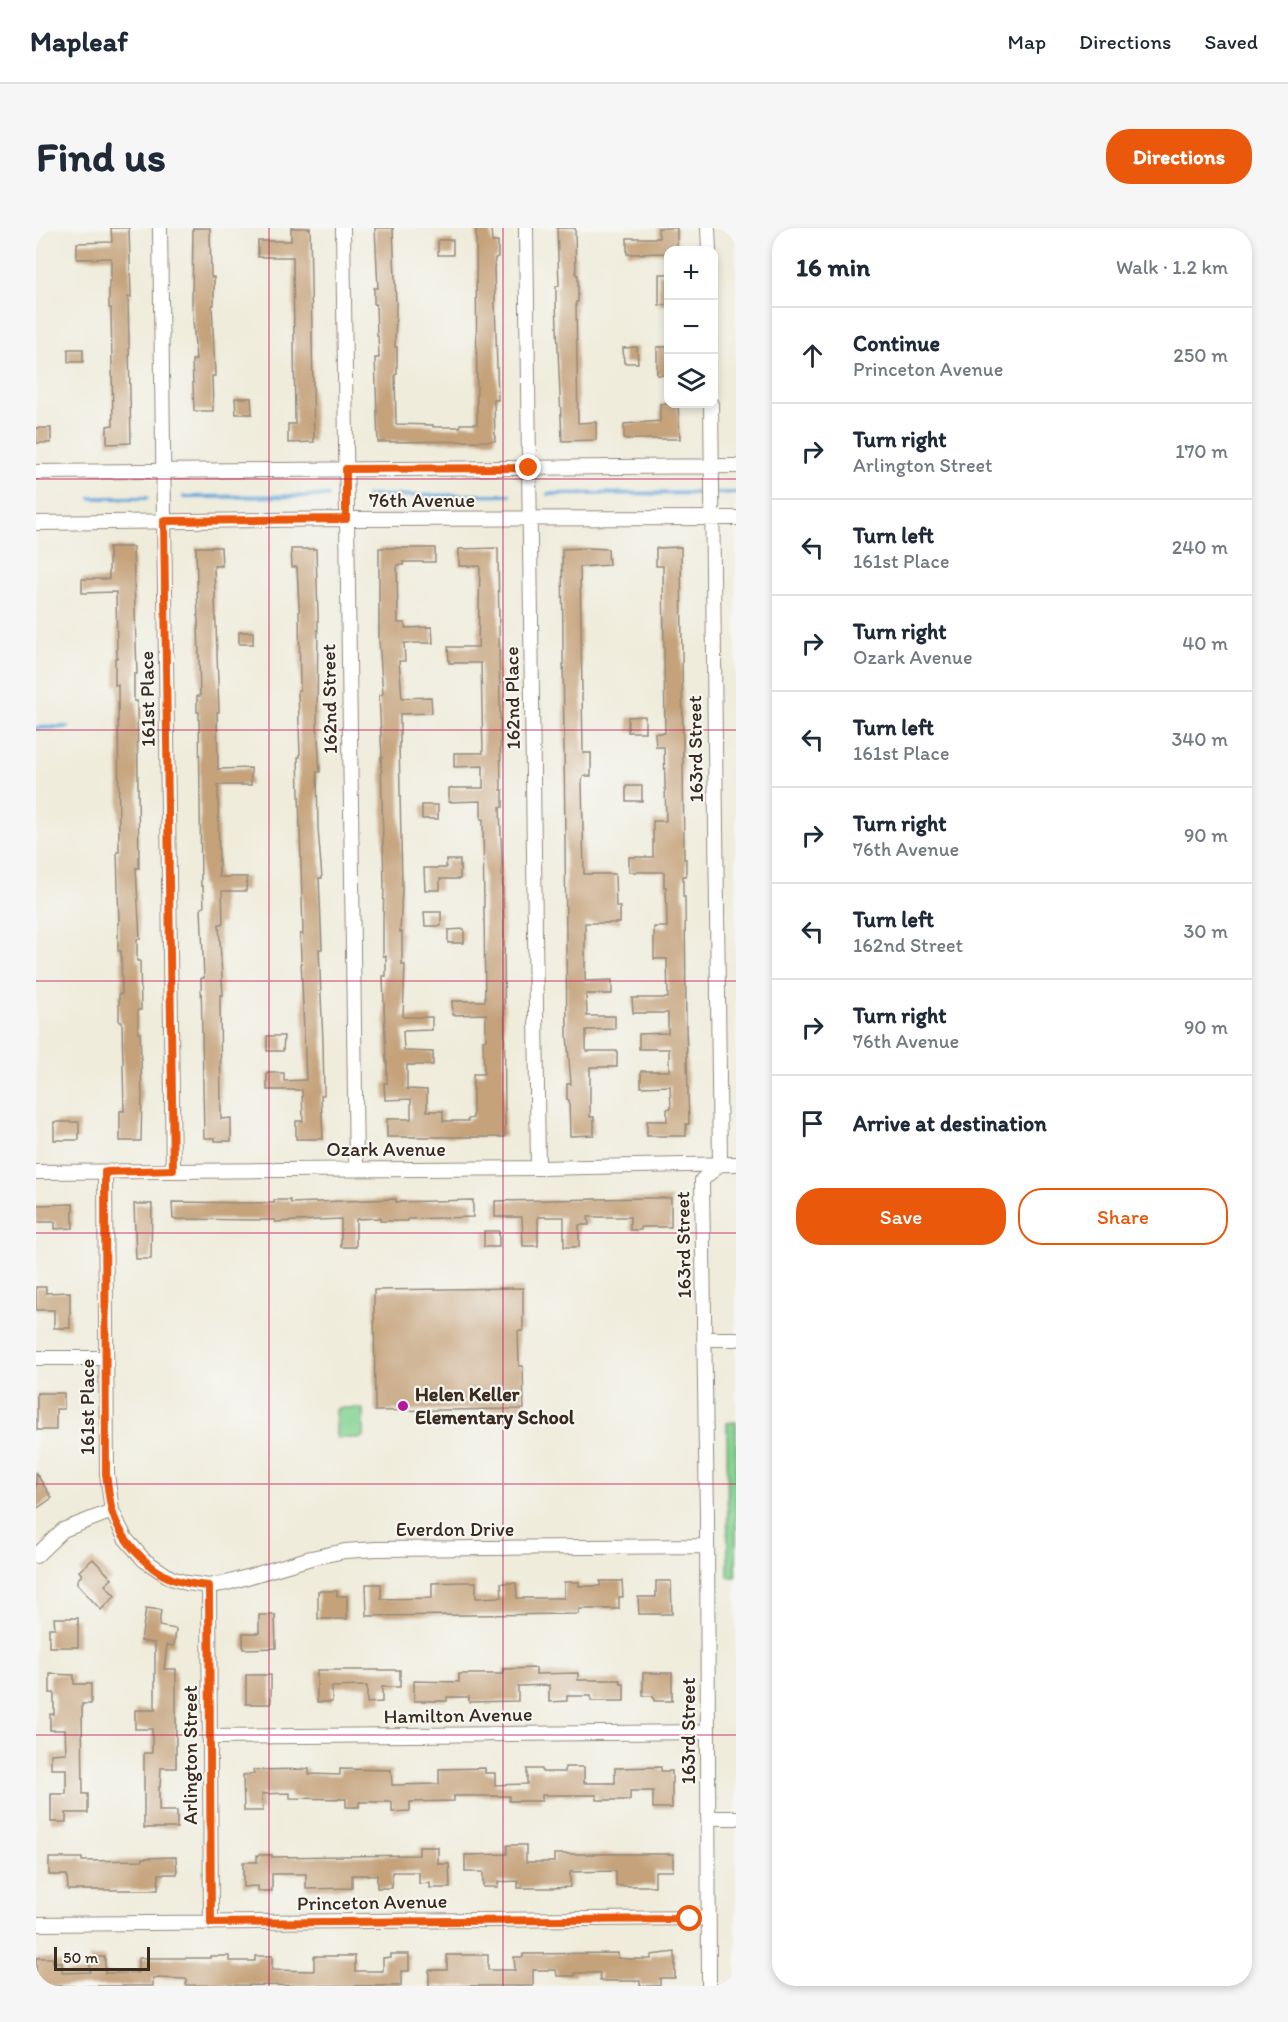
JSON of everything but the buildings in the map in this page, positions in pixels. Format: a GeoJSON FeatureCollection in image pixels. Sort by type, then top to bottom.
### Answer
{"type":"FeatureCollection","features":[{"type":"Feature","properties":{"kind":"street","name":"161st Place"},"geometry":{"type":"LineString","coordinates":[[160,228],[173,1170]]}},
{"type":"Feature","properties":{"kind":"street","name":"162nd Street"},"geometry":{"type":"LineString","coordinates":[[343,228],[356,1168]]}},
{"type":"Feature","properties":{"kind":"street","name":"162nd Place"},"geometry":{"type":"LineString","coordinates":[[526,228],[538,1168]]}},
{"type":"Feature","properties":{"kind":"street"},"geometry":{"type":"LineString","coordinates":[[708,228],[709,246]]}},
{"type":"Feature","properties":{"kind":"street","name":"163rd Street"},"geometry":{"type":"LineString","coordinates":[[709,1986],[707,1546],[702,1180],[720,1164],[711,408]]}},
{"type":"Feature","properties":{"kind":"street","name":"76th Avenue"},"geometry":{"type":"LineString","coordinates":[[36,472],[529,468],[712,473],[736,466]]}},
{"type":"Feature","properties":{"kind":"street","name":"76th Avenue"},"geometry":{"type":"LineString","coordinates":[[36,523],[346,519],[529,520],[712,512],[736,518]]}},
{"type":"Feature","properties":{"kind":"street","name":"Ozark Avenue"},"geometry":{"type":"LineString","coordinates":[[36,1172],[736,1164]]}},
{"type":"Feature","properties":{"kind":"street","name":"161st Place"},"geometry":{"type":"LineString","coordinates":[[105,1172],[106,1458],[112,1511],[125,1538],[151,1565],[171,1578],[209,1586]]}},
{"type":"Feature","properties":{"kind":"street"},"geometry":{"type":"LineString","coordinates":[[704,1339],[736,1339]]}},
{"type":"Feature","properties":{"kind":"street"},"geometry":{"type":"LineString","coordinates":[[36,1358],[106,1358]]}},
{"type":"Feature","properties":{"kind":"street"},"geometry":{"type":"LineString","coordinates":[[36,1556],[63,1530],[112,1511]]}},
{"type":"Feature","properties":{"kind":"street","name":"Everdon Drive"},"geometry":{"type":"LineString","coordinates":[[209,1586],[345,1551],[707,1546]]}},
{"type":"Feature","properties":{"kind":"street","name":"Arlington Street"},"geometry":{"type":"LineString","coordinates":[[209,1586],[211,1923]]}},
{"type":"Feature","properties":{"kind":"street","name":"Hamilton Avenue"},"geometry":{"type":"LineString","coordinates":[[209,1737],[708,1732]]}},
{"type":"Feature","properties":{"kind":"street"},"geometry":{"type":"LineString","coordinates":[[708,1818],[736,1818]]}},
{"type":"Feature","properties":{"kind":"street","name":"Princeton Avenue"},"geometry":{"type":"LineString","coordinates":[[36,1924],[709,1918]]}},
{"type":"Feature","properties":{"kind":"green space"},"geometry":{"type":"Polygon","coordinates":[[[338,1408],[363,1410],[363,1436],[361,1438],[338,1438],[336,1436],[336,1410],[338,1408]]]}},
{"type":"Feature","properties":{"kind":"green space"},"geometry":{"type":"Polygon","coordinates":[[[736,1422],[736,1577],[728,1577],[727,1423],[736,1422]]]}},
{"type":"Feature","properties":{"kind":"waterway"},"geometry":{"type":"LineString","coordinates":[[548,494],[736,493]]}},
{"type":"Feature","properties":{"kind":"waterway"},"geometry":{"type":"LineString","coordinates":[[367,496],[510,495]]}},
{"type":"Feature","properties":{"kind":"waterway"},"geometry":{"type":"LineString","coordinates":[[184,497],[328,496]]}},
{"type":"Feature","properties":{"kind":"waterway"},"geometry":{"type":"LineString","coordinates":[[91,498],[147,498]]}},
{"type":"Feature","properties":{"kind":"waterway"},"geometry":{"type":"LineString","coordinates":[[36,728],[68,727]]}},
{"type":"Feature","properties":{"kind":"place","name":"Helen Keller Elementary School"},"geometry":{"type":"Point","coordinates":[403,1406]}},
{"type":"Feature","properties":{"kind":"route"},"geometry":{"type":"LineString","coordinates":[[529,468],[346,469],[346,519],[164,521],[173,1170],[105,1172],[106,1474],[112,1511],[125,1538],[144,1560],[171,1578],[209,1586],[211,1923],[690,1919]]}}]}
